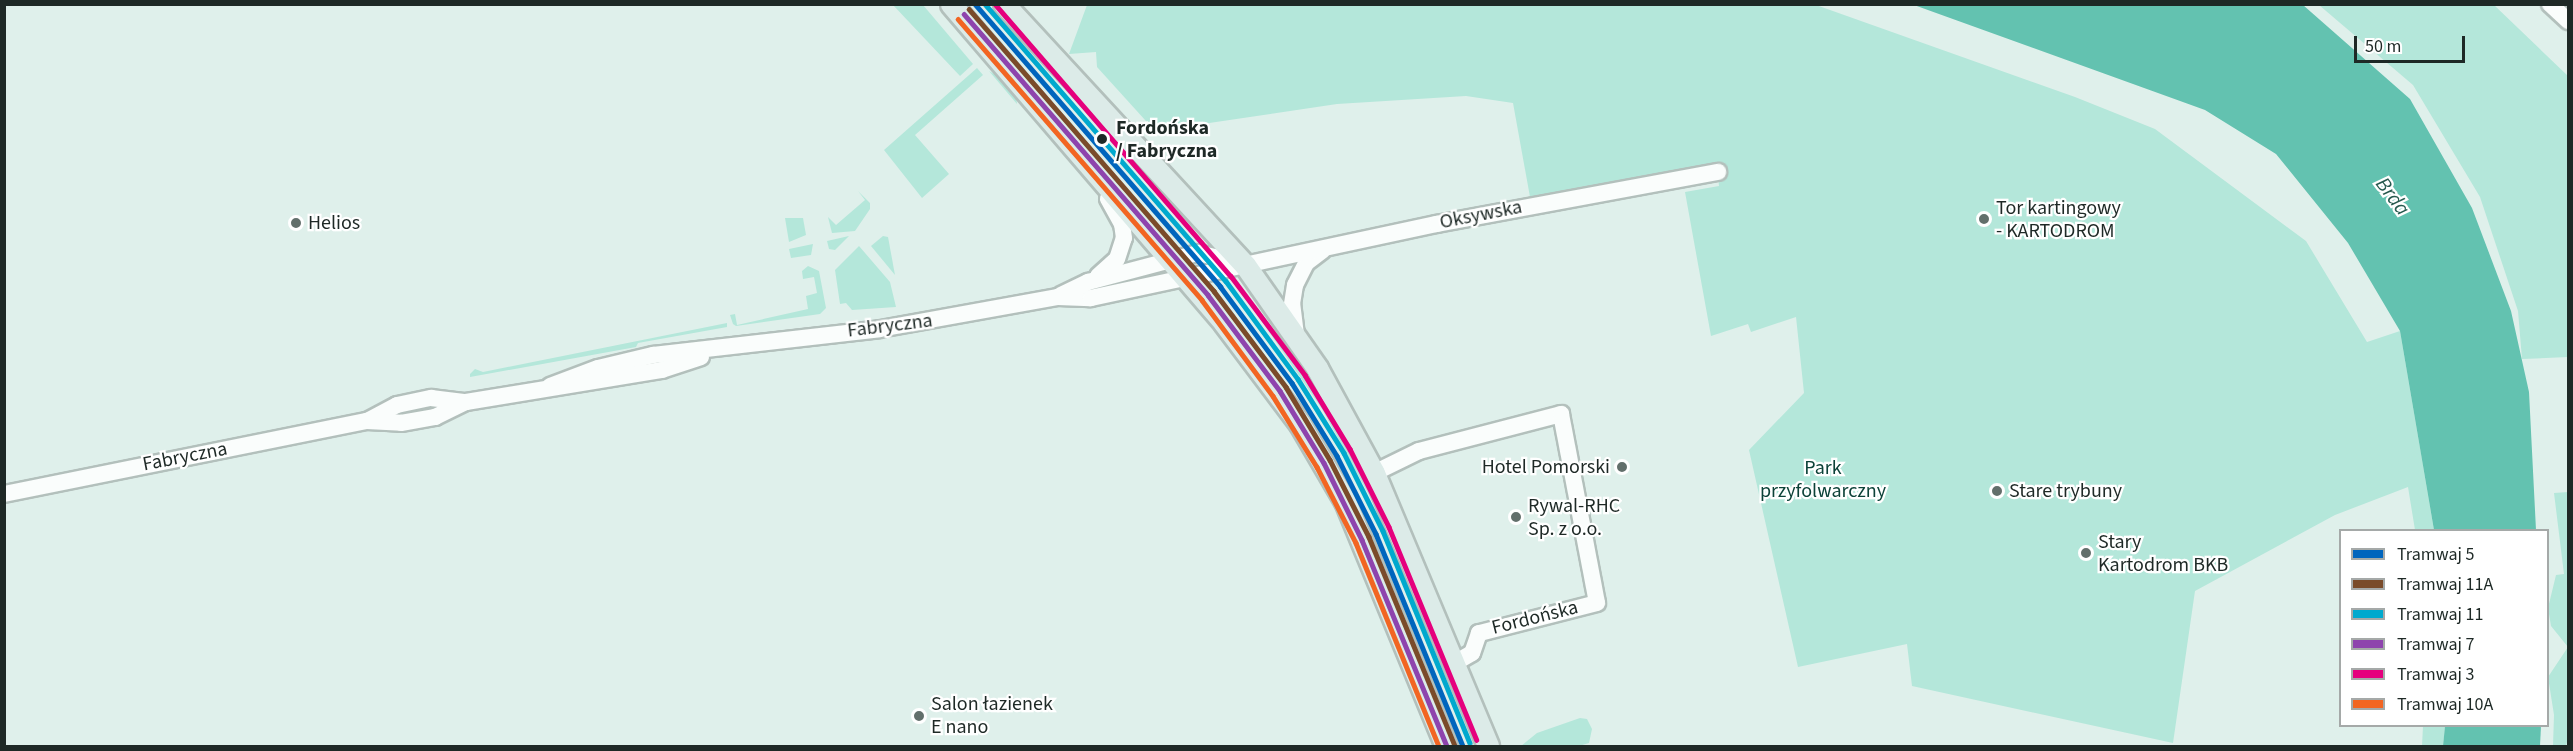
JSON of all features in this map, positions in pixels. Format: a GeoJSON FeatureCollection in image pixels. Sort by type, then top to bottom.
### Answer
{"type":"FeatureCollection","features":[{"type":"Feature","properties":{"kind":"main road"},"geometry":{"type":"LineString","coordinates":[[951,4],[1193,286],[1271,382],[1345,501],[1446,747]]}},
{"type":"Feature","properties":{"kind":"main road"},"geometry":{"type":"LineString","coordinates":[[1004,4],[1218,233],[1245,265],[1296,336],[1374,473],[1488,747]]}},
{"type":"Feature","properties":{"kind":"street"},"geometry":{"type":"LineString","coordinates":[[2550,4],[2568,21]]}},
{"type":"Feature","properties":{"kind":"street"},"geometry":{"type":"LineString","coordinates":[[1080,155],[1117,212],[1124,232],[1117,259],[1088,282]]}},
{"type":"Feature","properties":{"kind":"street","name":"Oksywska"},"geometry":{"type":"LineString","coordinates":[[1193,286],[1245,265],[1718,172]]}},
{"type":"Feature","properties":{"kind":"street"},"geometry":{"type":"LineString","coordinates":[[1296,336],[1292,304],[1295,285],[1306,263],[1326,248]]}},
{"type":"Feature","properties":{"kind":"street","name":"Fabryczna"},"geometry":{"type":"LineString","coordinates":[[1058,297],[1088,282],[1203,253],[1245,265]]}},
{"type":"Feature","properties":{"kind":"street","name":"Fabryczna"},"geometry":{"type":"LineString","coordinates":[[4,494],[367,421],[401,423],[424,419],[466,402],[550,386],[662,370],[721,350],[781,338],[880,329],[1058,297],[1091,298],[1193,286]]}},
{"type":"Feature","properties":{"kind":"street","name":"Fordońska"},"geometry":{"type":"LineString","coordinates":[[1374,473],[1419,451],[1561,414],[1597,603],[1479,633],[1472,653],[1455,663]]}},
{"type":"Feature","properties":{"kind":"green space"},"geometry":{"type":"Polygon","coordinates":[[[893,5],[923,5],[973,64],[960,76],[893,5]]]}},
{"type":"Feature","properties":{"kind":"green space","name":"Tor kartingowy - KARTODROM"},"geometry":{"type":"Polygon","coordinates":[[[1087,5],[1816,5],[2075,97],[2155,129],[2306,241],[2367,342],[2400,331],[2434,529],[2415,529],[2408,487],[2335,515],[2195,591],[2173,743],[1912,686],[1907,644],[1798,667],[1749,450],[1804,393],[1796,317],[1751,332],[1748,324],[1711,336],[1685,192],[1719,186],[1717,166],[1530,197],[1513,103],[1466,96],[1337,104],[1155,131],[1097,67],[1096,52],[1069,54],[1087,5]]]}},
{"type":"Feature","properties":{"kind":"green space"},"geometry":{"type":"Polygon","coordinates":[[[2319,5],[2494,5],[2568,76],[2568,357],[2522,359],[2518,311],[2480,197],[2413,85],[2319,5]]]}},
{"type":"Feature","properties":{"kind":"green space"},"geometry":{"type":"Polygon","coordinates":[[[977,68],[983,75],[915,135],[949,174],[922,198],[884,150],[977,68]]]}},
{"type":"Feature","properties":{"kind":"green space"},"geometry":{"type":"Polygon","coordinates":[[[989,71],[1004,80],[1016,96],[1017,104],[989,71]]]}},
{"type":"Feature","properties":{"kind":"green space"},"geometry":{"type":"Polygon","coordinates":[[[858,191],[870,203],[870,209],[855,231],[832,233],[828,217],[836,225],[865,200],[858,191]]]}},
{"type":"Feature","properties":{"kind":"green space"},"geometry":{"type":"Polygon","coordinates":[[[785,218],[803,218],[806,235],[789,242],[785,218]]]}},
{"type":"Feature","properties":{"kind":"green space"},"geometry":{"type":"Polygon","coordinates":[[[849,236],[835,250],[829,249],[827,241],[849,236]]]}},
{"type":"Feature","properties":{"kind":"green space"},"geometry":{"type":"Polygon","coordinates":[[[883,236],[888,237],[895,275],[871,246],[883,236]]]}},
{"type":"Feature","properties":{"kind":"green space"},"geometry":{"type":"Polygon","coordinates":[[[813,244],[811,255],[791,258],[789,249],[813,244]]]}},
{"type":"Feature","properties":{"kind":"green space"},"geometry":{"type":"Polygon","coordinates":[[[859,246],[890,282],[896,307],[852,310],[846,303],[840,304],[835,270],[859,246]]]}},
{"type":"Feature","properties":{"kind":"green space"},"geometry":{"type":"Polygon","coordinates":[[[808,266],[819,271],[826,308],[820,314],[736,326],[733,324],[730,315],[735,314],[737,325],[808,309],[806,296],[817,293],[814,277],[803,279],[802,271],[808,266]]]}},
{"type":"Feature","properties":{"kind":"green space"},"geometry":{"type":"Polygon","coordinates":[[[1258,308],[1313,387],[1392,532],[1478,746],[1382,519],[1322,409],[1254,310],[1258,308]]]}},
{"type":"Feature","properties":{"kind":"green space"},"geometry":{"type":"Polygon","coordinates":[[[727,323],[727,327],[638,343],[636,347],[470,377],[475,369],[483,372],[727,323]]]}},
{"type":"Feature","properties":{"kind":"green space"},"geometry":{"type":"Polygon","coordinates":[[[1307,420],[1312,421],[1343,474],[1375,539],[1460,746],[1456,746],[1365,524],[1307,420]]]}},
{"type":"Feature","properties":{"kind":"green space"},"geometry":{"type":"Polygon","coordinates":[[[2568,492],[2568,647],[2551,626],[2549,614],[2556,575],[2564,574],[2554,493],[2568,492]]]}},
{"type":"Feature","properties":{"kind":"green space"},"geometry":{"type":"Polygon","coordinates":[[[2568,647],[2568,738],[2566,746],[2553,746],[2554,715],[2549,676],[2568,647]]]}},
{"type":"Feature","properties":{"kind":"green space"},"geometry":{"type":"Polygon","coordinates":[[[1580,718],[1587,719],[1592,729],[1589,743],[1579,746],[1521,746],[1537,733],[1580,718]]]}},
{"type":"Feature","properties":{"kind":"green space"},"geometry":{"type":"Polygon","coordinates":[[[2423,727],[2445,727],[2443,746],[2422,746],[2423,727]]]}},
{"type":"Feature","properties":{"kind":"water","name":"Brda"},"geometry":{"type":"Polygon","coordinates":[[[1914,5],[2303,5],[2410,99],[2472,208],[2511,311],[2529,392],[2536,529],[2434,529],[2400,331],[2348,243],[2276,154],[2205,110],[1914,5]]]}},
{"type":"Feature","properties":{"kind":"water"},"geometry":{"type":"Polygon","coordinates":[[[2445,727],[2541,727],[2540,746],[2443,746],[2445,727]]]}},
{"type":"Feature","properties":{"kind":"tram line","name":"5"},"geometry":{"type":"LineString","coordinates":[[975,4],[1220,286],[1292,383],[1337,456],[1376,534],[1463,746]]}},
{"type":"Feature","properties":{"kind":"tram line","name":"11"},"geometry":{"type":"LineString","coordinates":[[985,4],[1226,281],[1298,379],[1344,453],[1383,531],[1470,743]]}},
{"type":"Feature","properties":{"kind":"tram line","name":"3"},"geometry":{"type":"LineString","coordinates":[[995,4],[1231,276],[1305,375],[1350,449],[1389,527],[1477,740]]}},
{"type":"Feature","properties":{"kind":"tram line","name":"11A"},"geometry":{"type":"LineString","coordinates":[[969,9],[1214,291],[1286,387],[1330,460],[1369,537],[1455,746]]}},
{"type":"Feature","properties":{"kind":"tram line","name":"7"},"geometry":{"type":"LineString","coordinates":[[964,14],[1208,295],[1280,391],[1324,463],[1362,540],[1447,746]]}},
{"type":"Feature","properties":{"kind":"tram line","name":"10A"},"geometry":{"type":"LineString","coordinates":[[958,19],[1202,300],[1273,396],[1317,467],[1356,543],[1439,746]]}},
{"type":"Feature","properties":{"kind":"place","name":"Fordońska / Fabryczna"},"geometry":{"type":"Point","coordinates":[1102,139]}},
{"type":"Feature","properties":{"kind":"place","name":"Tor kartingowy - KARTODROM"},"geometry":{"type":"Point","coordinates":[1984,219]}},
{"type":"Feature","properties":{"kind":"place","name":"Helios"},"geometry":{"type":"Point","coordinates":[296,223]}},
{"type":"Feature","properties":{"kind":"place","name":"Hotel Pomorski"},"geometry":{"type":"Point","coordinates":[1622,467]}},
{"type":"Feature","properties":{"kind":"place","name":"Stare trybuny"},"geometry":{"type":"Point","coordinates":[1997,491]}},
{"type":"Feature","properties":{"kind":"place","name":"Rywal-RHC Sp. z o.o."},"geometry":{"type":"Point","coordinates":[1516,517]}},
{"type":"Feature","properties":{"kind":"place","name":"Stary Kartodrom BKB"},"geometry":{"type":"Point","coordinates":[2086,553]}},
{"type":"Feature","properties":{"kind":"place","name":"Salon łazienek E nano"},"geometry":{"type":"Point","coordinates":[919,716]}},
{"type":"Feature","properties":{"kind":"park label","name":"Park przyfolwarczny"},"geometry":{"type":"Point","coordinates":[1823,480]}}]}
